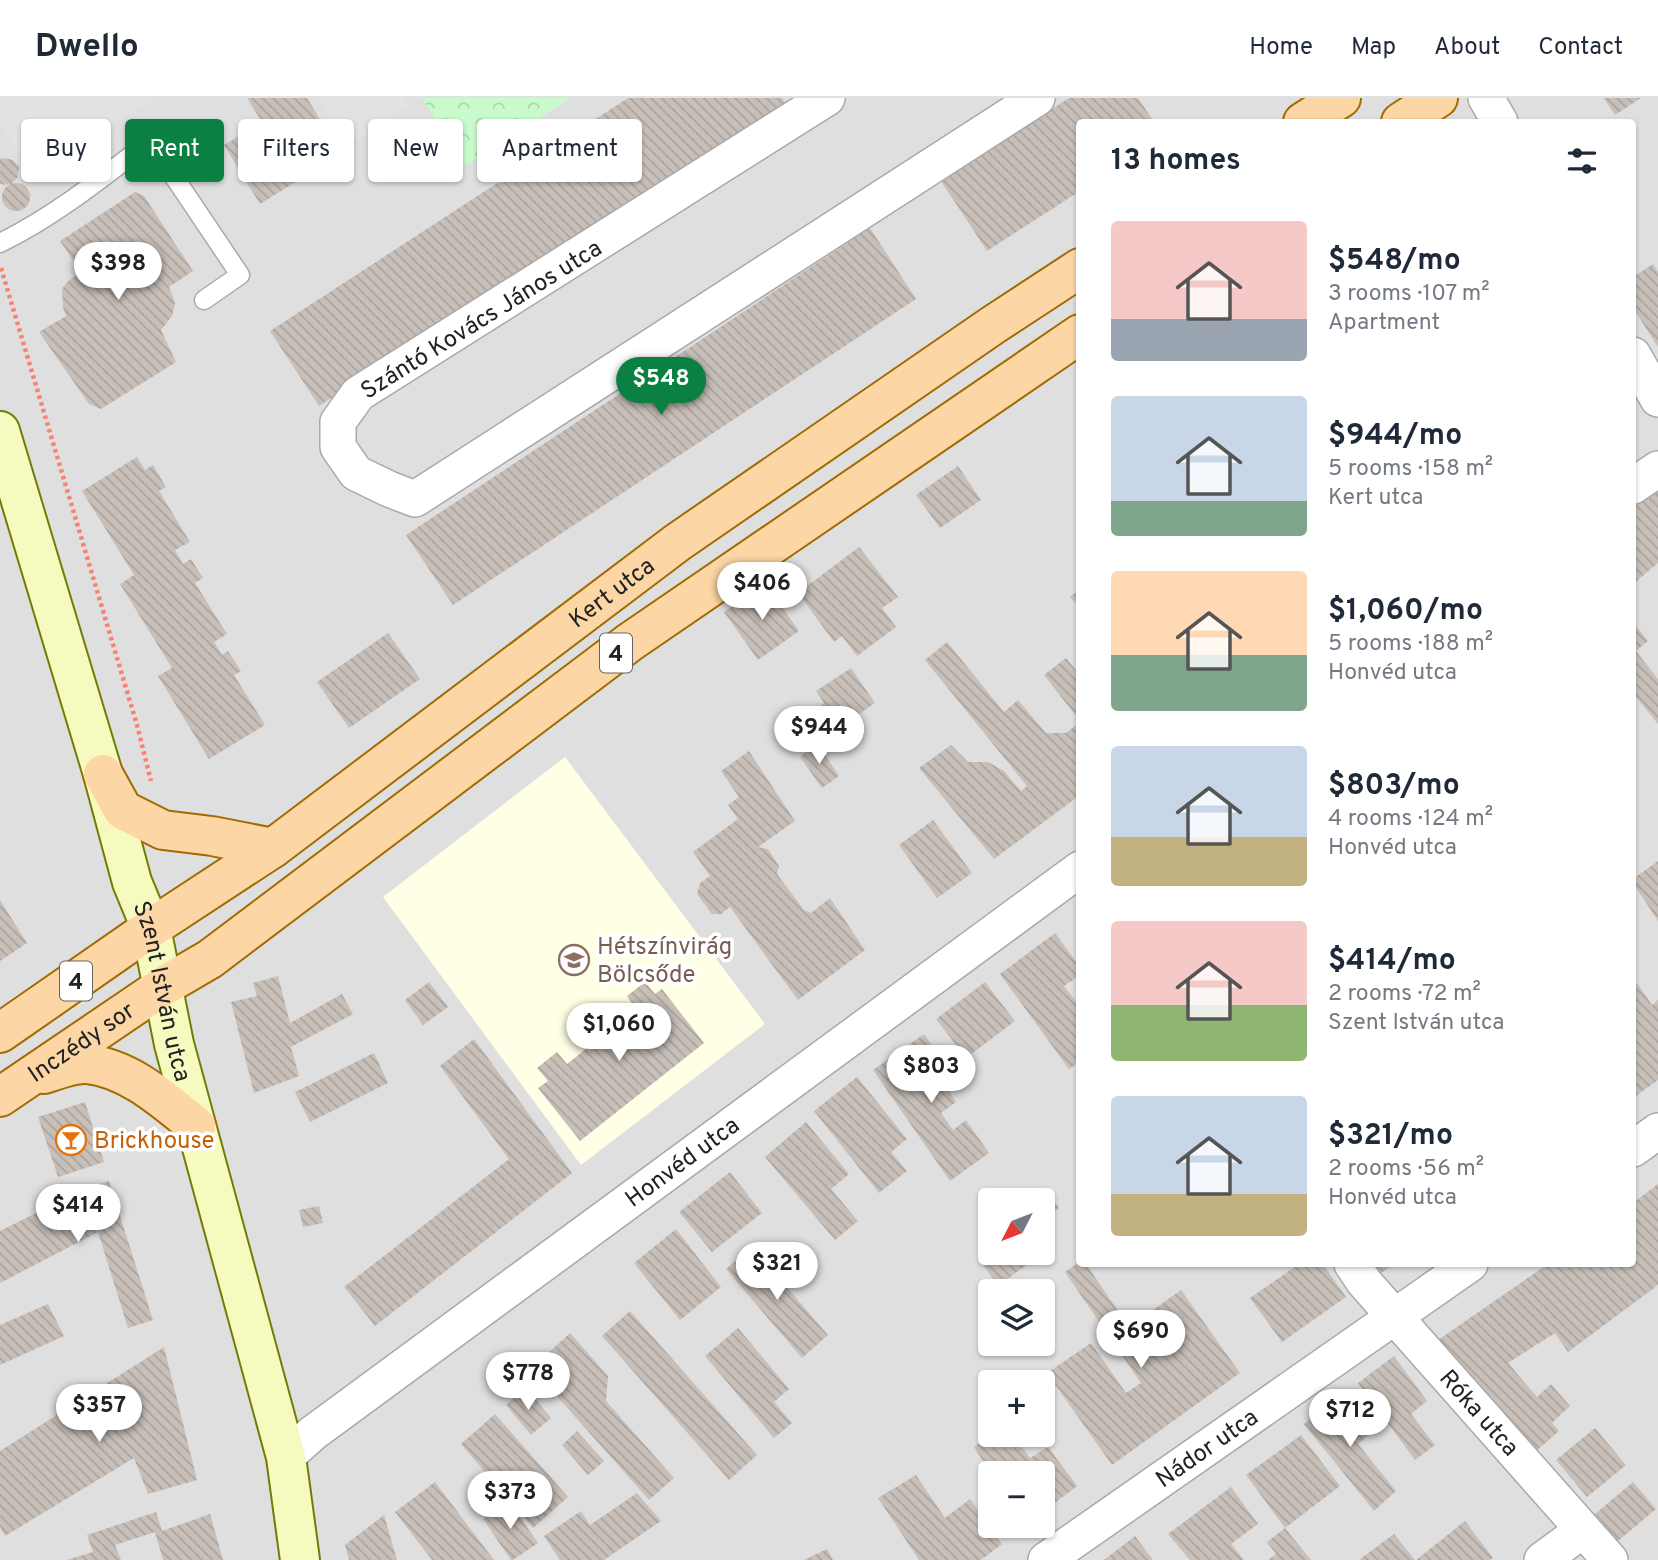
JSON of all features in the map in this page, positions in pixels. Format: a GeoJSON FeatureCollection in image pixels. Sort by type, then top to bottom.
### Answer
{"type":"FeatureCollection","features":[{"type":"Feature","properties":{"kind":"main road"},"geometry":{"type":"LineString","coordinates":[[1308,119],[1341,98]]}},
{"type":"Feature","properties":{"kind":"main road"},"geometry":{"type":"LineString","coordinates":[[1406,119],[1438,98]]}},
{"type":"Feature","properties":{"kind":"main road","name":"Kert utca"},"geometry":{"type":"LineString","coordinates":[[151,928],[273,848],[678,542],[1076,271]]}},
{"type":"Feature","properties":{"kind":"main road","name":"4"},"geometry":{"type":"LineString","coordinates":[[162,987],[210,959],[630,642],[1076,337]]}},
{"type":"Feature","properties":{"kind":"main road"},"geometry":{"type":"LineString","coordinates":[[103,774],[123,810],[163,831],[212,836],[273,848]]}},
{"type":"Feature","properties":{"kind":"main road","name":"4"},"geometry":{"type":"LineString","coordinates":[[0,1033],[151,928]]}},
{"type":"Feature","properties":{"kind":"main road","name":"Inczédy sor"},"geometry":{"type":"LineString","coordinates":[[14,1088],[162,987]]}},
{"type":"Feature","properties":{"kind":"main road"},"geometry":{"type":"LineString","coordinates":[[14,1088],[85,1064],[110,1070],[133,1080],[196,1126]]}},
{"type":"Feature","properties":{"kind":"street","name":"Szántó Kovács János utca"},"geometry":{"type":"LineString","coordinates":[[827,98],[358,394],[338,422],[338,447],[356,473],[415,499],[1037,98]]}},
{"type":"Feature","properties":{"kind":"street"},"geometry":{"type":"LineString","coordinates":[[1486,98],[1498,119]]}},
{"type":"Feature","properties":{"kind":"street"},"geometry":{"type":"LineString","coordinates":[[1636,360],[1658,399]]}},
{"type":"Feature","properties":{"kind":"street","name":"Szent István utca"},"geometry":{"type":"LineString","coordinates":[[2,444],[103,774],[132,881],[151,928],[174,1044],[286,1457],[300,1560]]}},
{"type":"Feature","properties":{"kind":"street"},"geometry":{"type":"LineString","coordinates":[[1636,484],[1658,469]]}},
{"type":"Feature","properties":{"kind":"street","name":"Honvéd utca"},"geometry":{"type":"LineString","coordinates":[[286,1457],[322,1427],[1076,872]]}},
{"type":"Feature","properties":{"kind":"street"},"geometry":{"type":"LineString","coordinates":[[1636,1147],[1658,1131]]}},
{"type":"Feature","properties":{"kind":"street","name":"Róka utca"},"geometry":{"type":"LineString","coordinates":[[1354,1267],[1364,1282],[1610,1560]]}},
{"type":"Feature","properties":{"kind":"street","name":"Nádor utca"},"geometry":{"type":"LineString","coordinates":[[1046,1560],[1466,1267]]}},
{"type":"Feature","properties":{"kind":"street"},"geometry":{"type":"LineString","coordinates":[[1542,1560],[1583,1531]]}},
{"type":"Feature","properties":{"kind":"lane"},"geometry":{"type":"LineString","coordinates":[[0,243],[32,227],[83,193],[150,141],[240,275],[205,300]]}},
{"type":"Feature","properties":{"kind":"path"},"geometry":{"type":"LineString","coordinates":[[0,265],[138,725],[151,781]]}},
{"type":"Feature","properties":{"kind":"shaded area"},"geometry":{"type":"Polygon","coordinates":[[[0,98],[1658,98],[1658,1560],[0,1560],[0,98]]]}},
{"type":"Feature","properties":{"kind":"shaded area"},"geometry":{"type":"Polygon","coordinates":[[[0,98],[155,98],[111,126],[111,119],[21,119],[21,156],[0,123],[0,98]]]}},
{"type":"Feature","properties":{"kind":"shaded area"},"geometry":{"type":"Polygon","coordinates":[[[318,98],[403,98],[409,106],[389,119],[368,119],[368,133],[354,142],[354,119],[332,119],[318,98]]]}},
{"type":"Feature","properties":{"kind":"shaded area","name":"Hétszínvirág Bölcsőde"},"geometry":{"type":"Polygon","coordinates":[[[565,757],[765,1024],[581,1165],[383,897],[565,757]]]}},
{"type":"Feature","properties":{"kind":"green space"},"geometry":{"type":"Polygon","coordinates":[[[422,98],[570,98],[538,119],[477,119],[477,159],[466,166],[463,161],[463,119],[436,119],[422,98]]]}},
{"type":"Feature","properties":{"kind":"building"},"geometry":{"type":"Polygon","coordinates":[[[247,98],[307,98],[320,119],[260,119],[247,98]]]}},
{"type":"Feature","properties":{"kind":"building"},"geometry":{"type":"Polygon","coordinates":[[[628,98],[782,98],[785,103],[319,406],[270,331],[499,182],[642,182],[642,119],[596,119],[628,98]]]}},
{"type":"Feature","properties":{"kind":"building"},"geometry":{"type":"Polygon","coordinates":[[[1069,98],[1138,98],[1152,119],[1076,119],[1076,194],[987,251],[941,181],[1069,98]]]}},
{"type":"Feature","properties":{"kind":"building"},"geometry":{"type":"Polygon","coordinates":[[[1604,98],[1641,98],[1615,115],[1604,98]]]}},
{"type":"Feature","properties":{"kind":"building"},"geometry":{"type":"Polygon","coordinates":[[[238,137],[238,168],[224,145],[238,137]]]}},
{"type":"Feature","properties":{"kind":"building"},"geometry":{"type":"Polygon","coordinates":[[[0,159],[13,160],[19,167],[18,177],[11,184],[4,185],[0,183],[0,159]]]}},
{"type":"Feature","properties":{"kind":"building"},"geometry":{"type":"Polygon","coordinates":[[[247,182],[296,182],[260,204],[247,182]]]}},
{"type":"Feature","properties":{"kind":"building"},"geometry":{"type":"Polygon","coordinates":[[[16,183],[26,187],[30,197],[26,207],[16,211],[6,207],[2,197],[6,187],[16,183]]]}},
{"type":"Feature","properties":{"kind":"building"},"geometry":{"type":"Polygon","coordinates":[[[135,192],[144,196],[193,271],[169,287],[175,303],[172,316],[161,330],[176,362],[101,409],[89,404],[39,332],[66,316],[62,289],[81,272],[60,241],[135,192]]]}},
{"type":"Feature","properties":{"kind":"building"},"geometry":{"type":"Polygon","coordinates":[[[870,228],[916,299],[453,605],[406,535],[870,228]]]}},
{"type":"Feature","properties":{"kind":"building"},"geometry":{"type":"Polygon","coordinates":[[[1653,264],[1658,272],[1658,347],[1636,313],[1636,275],[1653,264]]]}},
{"type":"Feature","properties":{"kind":"building"},"geometry":{"type":"Polygon","coordinates":[[[137,457],[145,470],[153,465],[166,487],[159,491],[190,542],[175,550],[183,564],[191,559],[203,578],[195,583],[227,634],[214,642],[222,655],[228,651],[241,671],[234,675],[265,725],[209,759],[158,676],[172,668],[120,584],[134,575],[82,491],[137,457]]]}},
{"type":"Feature","properties":{"kind":"building"},"geometry":{"type":"Polygon","coordinates":[[[958,466],[981,500],[940,528],[916,495],[958,466]]]}},
{"type":"Feature","properties":{"kind":"building"},"geometry":{"type":"Polygon","coordinates":[[[1658,483],[1658,563],[1636,581],[1636,498],[1658,483]]]}},
{"type":"Feature","properties":{"kind":"building"},"geometry":{"type":"Polygon","coordinates":[[[859,547],[898,597],[882,608],[896,627],[857,656],[842,636],[834,642],[798,593],[859,547]]]}},
{"type":"Feature","properties":{"kind":"building"},"geometry":{"type":"Polygon","coordinates":[[[765,583],[799,631],[758,660],[724,612],[765,583]]]}},
{"type":"Feature","properties":{"kind":"building"},"geometry":{"type":"Polygon","coordinates":[[[1076,592],[1076,604],[1070,597],[1076,592]]]}},
{"type":"Feature","properties":{"kind":"building"},"geometry":{"type":"Polygon","coordinates":[[[1636,626],[1648,641],[1636,651],[1636,626]]]}},
{"type":"Feature","properties":{"kind":"building"},"geometry":{"type":"Polygon","coordinates":[[[388,633],[420,679],[349,728],[317,682],[388,633]]]}},
{"type":"Feature","properties":{"kind":"building"},"geometry":{"type":"Polygon","coordinates":[[[947,642],[1004,712],[1018,700],[1046,733],[1066,733],[1076,725],[1076,798],[994,859],[919,768],[951,745],[968,762],[988,762],[1004,771],[1021,791],[1027,786],[925,660],[947,642]]]}},
{"type":"Feature","properties":{"kind":"building"},"geometry":{"type":"Polygon","coordinates":[[[1636,651],[1658,679],[1658,724],[1636,697],[1636,651]]]}},
{"type":"Feature","properties":{"kind":"building"},"geometry":{"type":"Polygon","coordinates":[[[1066,658],[1076,670],[1076,716],[1044,675],[1066,658]]]}},
{"type":"Feature","properties":{"kind":"building"},"geometry":{"type":"Polygon","coordinates":[[[851,668],[875,703],[817,743],[801,720],[824,703],[816,691],[851,668]]]}},
{"type":"Feature","properties":{"kind":"building"},"geometry":{"type":"Polygon","coordinates":[[[817,743],[839,776],[822,788],[800,757],[817,743]]]}},
{"type":"Feature","properties":{"kind":"building"},"geometry":{"type":"Polygon","coordinates":[[[749,751],[795,821],[758,847],[768,849],[779,866],[777,874],[804,910],[811,913],[830,898],[865,950],[798,1000],[730,907],[721,914],[712,914],[697,894],[700,883],[710,876],[693,852],[738,819],[728,805],[739,797],[721,771],[749,751]]]}},
{"type":"Feature","properties":{"kind":"building"},"geometry":{"type":"Polygon","coordinates":[[[933,820],[972,873],[937,898],[899,845],[933,820]]]}},
{"type":"Feature","properties":{"kind":"building"},"geometry":{"type":"Polygon","coordinates":[[[1658,861],[1658,921],[1636,888],[1636,877],[1658,861]]]}},
{"type":"Feature","properties":{"kind":"building"},"geometry":{"type":"Polygon","coordinates":[[[0,900],[27,943],[0,961],[0,900]]]}},
{"type":"Feature","properties":{"kind":"building"},"geometry":{"type":"Polygon","coordinates":[[[1055,933],[1076,962],[1076,978],[1064,986],[1076,1002],[1076,1065],[1069,1069],[1000,974],[1055,933]]]}},
{"type":"Feature","properties":{"kind":"building"},"geometry":{"type":"Polygon","coordinates":[[[278,976],[290,1023],[342,994],[353,1014],[291,1047],[299,1076],[254,1093],[231,1002],[257,996],[253,983],[278,976]]]}},
{"type":"Feature","properties":{"kind":"building"},"geometry":{"type":"Polygon","coordinates":[[[429,982],[448,1007],[423,1025],[405,1000],[429,982]]]}},
{"type":"Feature","properties":{"kind":"building"},"geometry":{"type":"Polygon","coordinates":[[[645,982],[655,994],[662,989],[704,1043],[580,1141],[538,1088],[548,1081],[537,1068],[557,1052],[567,1064],[636,1009],[627,996],[645,982]]]}},
{"type":"Feature","properties":{"kind":"building"},"geometry":{"type":"Polygon","coordinates":[[[985,982],[1015,1021],[966,1058],[936,1019],[985,982]]]}},
{"type":"Feature","properties":{"kind":"building"},"geometry":{"type":"Polygon","coordinates":[[[1636,984],[1652,1005],[1658,1000],[1658,1080],[1636,1096],[1636,984]]]}},
{"type":"Feature","properties":{"kind":"building"},"geometry":{"type":"Polygon","coordinates":[[[924,1034],[958,1082],[948,1089],[956,1102],[941,1113],[953,1130],[966,1120],[989,1153],[950,1181],[873,1070],[924,1034]]]}},
{"type":"Feature","properties":{"kind":"building"},"geometry":{"type":"Polygon","coordinates":[[[474,1039],[572,1173],[375,1326],[344,1287],[509,1159],[440,1066],[474,1039]]]}},
{"type":"Feature","properties":{"kind":"building"},"geometry":{"type":"Polygon","coordinates":[[[374,1053],[388,1083],[310,1122],[295,1092],[374,1053]]]}},
{"type":"Feature","properties":{"kind":"building"},"geometry":{"type":"Polygon","coordinates":[[[857,1077],[907,1139],[891,1152],[907,1171],[879,1193],[814,1111],[857,1077]]]}},
{"type":"Feature","properties":{"kind":"building","name":"Brickhouse"},"geometry":{"type":"Polygon","coordinates":[[[85,1102],[104,1162],[58,1177],[38,1117],[85,1102]]]}},
{"type":"Feature","properties":{"kind":"building"},"geometry":{"type":"Polygon","coordinates":[[[806,1122],[849,1174],[831,1189],[858,1221],[835,1240],[765,1157],[806,1122]]]}},
{"type":"Feature","properties":{"kind":"building"},"geometry":{"type":"Polygon","coordinates":[[[730,1172],[762,1213],[712,1252],[679,1212],[730,1172]]]}},
{"type":"Feature","properties":{"kind":"building"},"geometry":{"type":"Polygon","coordinates":[[[109,1181],[153,1320],[128,1328],[98,1232],[0,1283],[0,1231],[84,1189],[109,1181]]]}},
{"type":"Feature","properties":{"kind":"building"},"geometry":{"type":"Polygon","coordinates":[[[1658,1184],[1658,1285],[1568,1352],[1555,1333],[1508,1363],[1537,1397],[1551,1384],[1570,1406],[1552,1423],[1559,1431],[1535,1452],[1438,1340],[1544,1267],[1636,1267],[1636,1201],[1658,1184]]]}},
{"type":"Feature","properties":{"kind":"building"},"geometry":{"type":"Polygon","coordinates":[[[319,1206],[323,1223],[303,1227],[299,1210],[319,1206]]]}},
{"type":"Feature","properties":{"kind":"building"},"geometry":{"type":"Polygon","coordinates":[[[676,1229],[721,1287],[680,1320],[634,1263],[676,1229]]]}},
{"type":"Feature","properties":{"kind":"building"},"geometry":{"type":"Polygon","coordinates":[[[752,1247],[828,1335],[802,1358],[726,1269],[752,1247]]]}},
{"type":"Feature","properties":{"kind":"building"},"geometry":{"type":"Polygon","coordinates":[[[1076,1264],[1076,1267],[1088,1267],[1129,1327],[1181,1290],[1240,1373],[1112,1465],[1055,1384],[1055,1370],[1051,1370],[1091,1343],[1126,1393],[1141,1383],[1065,1272],[1076,1264]]]}},
{"type":"Feature","properties":{"kind":"building"},"geometry":{"type":"Polygon","coordinates":[[[983,1265],[1027,1265],[1008,1279],[993,1279],[983,1265]]]}},
{"type":"Feature","properties":{"kind":"building"},"geometry":{"type":"Polygon","coordinates":[[[1295,1267],[1325,1267],[1346,1297],[1282,1342],[1250,1298],[1295,1267]]]}},
{"type":"Feature","properties":{"kind":"building"},"geometry":{"type":"Polygon","coordinates":[[[1371,1267],[1390,1267],[1377,1276],[1371,1267]]]}},
{"type":"Feature","properties":{"kind":"building"},"geometry":{"type":"Polygon","coordinates":[[[48,1304],[64,1336],[0,1365],[0,1325],[48,1304]]]}},
{"type":"Feature","properties":{"kind":"building"},"geometry":{"type":"Polygon","coordinates":[[[630,1311],[757,1455],[729,1480],[602,1336],[630,1311]]]}},
{"type":"Feature","properties":{"kind":"building"},"geometry":{"type":"Polygon","coordinates":[[[738,1328],[789,1389],[774,1402],[792,1423],[774,1438],[705,1356],[738,1328]]]}},
{"type":"Feature","properties":{"kind":"building"},"geometry":{"type":"Polygon","coordinates":[[[570,1333],[608,1376],[606,1401],[674,1478],[649,1500],[532,1368],[570,1333]]]}},
{"type":"Feature","properties":{"kind":"building"},"geometry":{"type":"Polygon","coordinates":[[[164,1347],[197,1480],[148,1494],[134,1458],[5,1536],[0,1527],[0,1451],[164,1347]]]}},
{"type":"Feature","properties":{"kind":"building"},"geometry":{"type":"Polygon","coordinates":[[[1394,1356],[1427,1401],[1411,1414],[1435,1445],[1415,1460],[1358,1383],[1394,1356]]]}},
{"type":"Feature","properties":{"kind":"building"},"geometry":{"type":"Polygon","coordinates":[[[526,1388],[551,1418],[531,1435],[506,1405],[526,1388]]]}},
{"type":"Feature","properties":{"kind":"building"},"geometry":{"type":"Polygon","coordinates":[[[1343,1393],[1372,1432],[1358,1444],[1396,1491],[1374,1511],[1304,1424],[1343,1393]]]}},
{"type":"Feature","properties":{"kind":"building"},"geometry":{"type":"Polygon","coordinates":[[[495,1414],[568,1497],[533,1528],[461,1444],[495,1414]]]}},
{"type":"Feature","properties":{"kind":"building"},"geometry":{"type":"Polygon","coordinates":[[[1595,1428],[1626,1465],[1587,1497],[1556,1460],[1595,1428]]]}},
{"type":"Feature","properties":{"kind":"building"},"geometry":{"type":"Polygon","coordinates":[[[577,1431],[604,1461],[588,1475],[562,1445],[577,1431]]]}},
{"type":"Feature","properties":{"kind":"building"},"geometry":{"type":"Polygon","coordinates":[[[1301,1435],[1340,1486],[1285,1528],[1246,1475],[1301,1435]]]}},
{"type":"Feature","properties":{"kind":"building"},"geometry":{"type":"Polygon","coordinates":[[[978,1444],[978,1447],[1022,1447],[1030,1458],[1048,1447],[1077,1486],[1055,1503],[1055,1461],[983,1461],[974,1447],[978,1444]]]}},
{"type":"Feature","properties":{"kind":"building"},"geometry":{"type":"Polygon","coordinates":[[[916,1475],[945,1518],[970,1499],[978,1510],[978,1538],[998,1538],[1002,1544],[981,1560],[919,1560],[878,1498],[916,1475]]]}},
{"type":"Feature","properties":{"kind":"building"},"geometry":{"type":"Polygon","coordinates":[[[435,1482],[494,1560],[432,1560],[395,1512],[435,1482]]]}},
{"type":"Feature","properties":{"kind":"building"},"geometry":{"type":"Polygon","coordinates":[[[1633,1482],[1656,1509],[1618,1541],[1595,1514],[1633,1482]]]}},
{"type":"Feature","properties":{"kind":"building"},"geometry":{"type":"Polygon","coordinates":[[[1231,1487],[1258,1524],[1231,1544],[1244,1560],[1190,1560],[1168,1534],[1231,1487]]]}},
{"type":"Feature","properties":{"kind":"building"},"geometry":{"type":"Polygon","coordinates":[[[637,1493],[661,1521],[604,1560],[560,1560],[544,1536],[581,1511],[590,1525],[637,1493]]]}},
{"type":"Feature","properties":{"kind":"building"},"geometry":{"type":"Polygon","coordinates":[[[509,1501],[538,1543],[513,1560],[483,1519],[509,1501]]]}},
{"type":"Feature","properties":{"kind":"building"},"geometry":{"type":"Polygon","coordinates":[[[156,1512],[162,1531],[210,1514],[223,1560],[163,1560],[155,1532],[115,1545],[121,1560],[67,1560],[93,1552],[87,1535],[156,1512]]]}},
{"type":"Feature","properties":{"kind":"building"},"geometry":{"type":"Polygon","coordinates":[[[384,1515],[397,1560],[349,1560],[345,1545],[384,1515]]]}},
{"type":"Feature","properties":{"kind":"building"},"geometry":{"type":"Polygon","coordinates":[[[1465,1521],[1493,1558],[1416,1560],[1465,1521]]]}},
{"type":"Feature","properties":{"kind":"building"},"geometry":{"type":"Polygon","coordinates":[[[1285,1528],[1311,1560],[1268,1560],[1276,1554],[1267,1542],[1285,1528]]]}},
{"type":"Feature","properties":{"kind":"building"},"geometry":{"type":"Polygon","coordinates":[[[1394,1534],[1415,1560],[1359,1560],[1394,1534]]]}},
{"type":"Feature","properties":{"kind":"building"},"geometry":{"type":"Polygon","coordinates":[[[1135,1536],[1153,1560],[1104,1560],[1135,1536]]]}},
{"type":"Feature","properties":{"kind":"building"},"geometry":{"type":"Polygon","coordinates":[[[827,1549],[833,1560],[804,1560],[827,1549]]]}},
{"type":"Feature","properties":{"kind":"place","name":"Hétszínvirág Bölcsőde"},"geometry":{"type":"Point","coordinates":[574,960]}},
{"type":"Feature","properties":{"kind":"place","name":"Brickhouse"},"geometry":{"type":"Point","coordinates":[71,1140]}}]}
